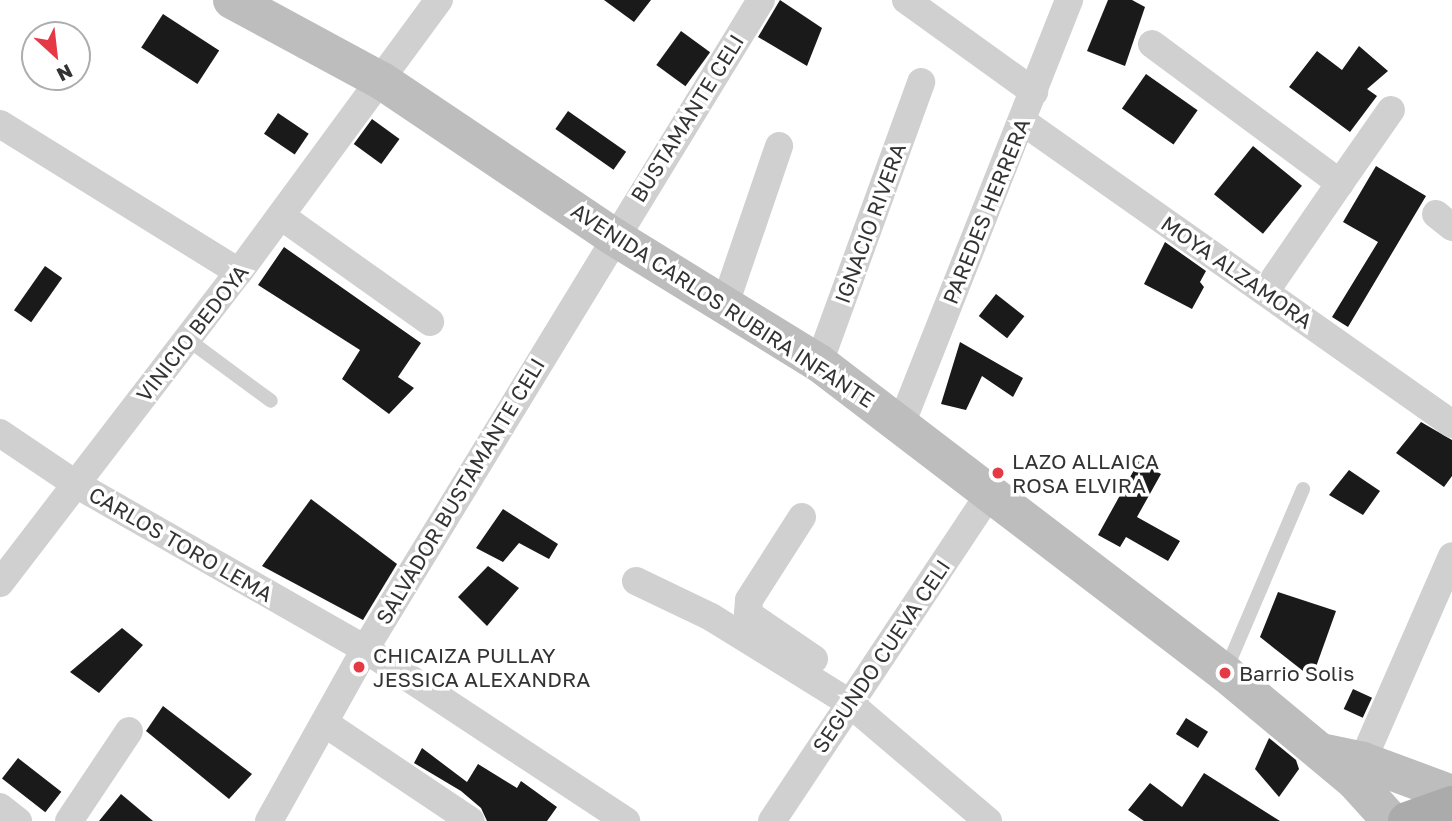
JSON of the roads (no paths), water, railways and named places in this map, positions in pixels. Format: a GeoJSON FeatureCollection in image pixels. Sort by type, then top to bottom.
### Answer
{"type":"FeatureCollection","features":[{"type":"Feature","properties":{"kind":"main road"},"geometry":{"type":"LineString","coordinates":[[1407,821],[1452,805]]}},
{"type":"Feature","properties":{"kind":"street","name":"AVENIDA CARLOS RUBIRA INFANTE"},"geometry":{"type":"LineString","coordinates":[[232,0],[382,81],[614,237],[819,363],[902,422],[1225,673],[1321,752],[1358,770],[1452,794]]}},
{"type":"Feature","properties":{"kind":"street","name":"VINICIO BEDOYA"},"geometry":{"type":"LineString","coordinates":[[0,583],[74,483],[239,272],[439,0]]}},
{"type":"Feature","properties":{"kind":"street","name":"BUSTAMANTE CELI"},"geometry":{"type":"LineString","coordinates":[[614,237],[761,0]]}},
{"type":"Feature","properties":{"kind":"street"},"geometry":{"type":"LineString","coordinates":[[906,0],[1034,92]]}},
{"type":"Feature","properties":{"kind":"street","name":"PAREDES HERRERA"},"geometry":{"type":"LineString","coordinates":[[902,422],[1069,0]]}},
{"type":"Feature","properties":{"kind":"street"},"geometry":{"type":"LineString","coordinates":[[1152,44],[1340,183]]}},
{"type":"Feature","properties":{"kind":"street","name":"IGNACIO RIVERA"},"geometry":{"type":"LineString","coordinates":[[819,363],[921,82]]}},
{"type":"Feature","properties":{"kind":"street"},"geometry":{"type":"LineString","coordinates":[[1265,292],[1391,110]]}},
{"type":"Feature","properties":{"kind":"street","name":"MOYA ALZAMORA"},"geometry":{"type":"LineString","coordinates":[[1022,121],[1452,424]]}},
{"type":"Feature","properties":{"kind":"street"},"geometry":{"type":"LineString","coordinates":[[0,124],[239,272]]}},
{"type":"Feature","properties":{"kind":"street"},"geometry":{"type":"LineString","coordinates":[[724,304],[779,146]]}},
{"type":"Feature","properties":{"kind":"street"},"geometry":{"type":"LineString","coordinates":[[281,216],[430,322]]}},
{"type":"Feature","properties":{"kind":"street","name":"SALVADOR BUSTAMANTE CELI"},"geometry":{"type":"LineString","coordinates":[[268,821],[326,724],[365,649],[614,237]]}},
{"type":"Feature","properties":{"kind":"street","name":"CARLOS TORO LEMA"},"geometry":{"type":"LineString","coordinates":[[0,433],[74,483],[365,649],[626,821]]}},
{"type":"Feature","properties":{"kind":"street","name":"SEGUNDO CUEVA CELI"},"geometry":{"type":"LineString","coordinates":[[772,821],[853,695],[991,492]]}},
{"type":"Feature","properties":{"kind":"street"},"geometry":{"type":"LineString","coordinates":[[802,517],[749,600],[748,614],[853,695],[988,821]]}},
{"type":"Feature","properties":{"kind":"street"},"geometry":{"type":"LineString","coordinates":[[1391,821],[1358,770],[1452,556]]}},
{"type":"Feature","properties":{"kind":"street"},"geometry":{"type":"LineString","coordinates":[[636,581],[711,617],[853,695]]}},
{"type":"Feature","properties":{"kind":"street"},"geometry":{"type":"LineString","coordinates":[[326,724],[471,821]]}},
{"type":"Feature","properties":{"kind":"street"},"geometry":{"type":"LineString","coordinates":[[69,821],[129,731]]}},
{"type":"Feature","properties":{"kind":"street"},"geometry":{"type":"LineString","coordinates":[[0,807],[18,821]]}},
{"type":"Feature","properties":{"kind":"lane"},"geometry":{"type":"LineString","coordinates":[[187,339],[271,401]]}},
{"type":"Feature","properties":{"kind":"lane"},"geometry":{"type":"LineString","coordinates":[[1225,673],[1303,489]]}},
{"type":"Feature","properties":{"kind":"place","name":"LAZO ALLAICA ROSA ELVIRA"},"geometry":{"type":"Point","coordinates":[998,473]}},
{"type":"Feature","properties":{"kind":"place","name":"CHICAIZA PULLAY JESSICA ALEXANDRA"},"geometry":{"type":"Point","coordinates":[359,667]}},
{"type":"Feature","properties":{"kind":"place","name":"Barrio Solis"},"geometry":{"type":"Point","coordinates":[1225,673]}}]}
